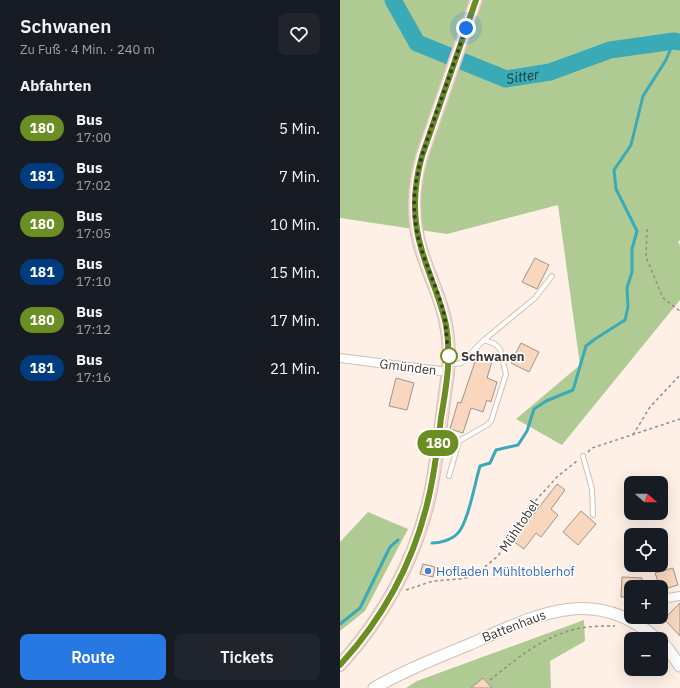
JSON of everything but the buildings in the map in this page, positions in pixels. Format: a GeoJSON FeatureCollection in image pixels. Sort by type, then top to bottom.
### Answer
{"type":"FeatureCollection","features":[{"type":"Feature","properties":{"kind":"main road","name":"Gmünden"},"geometry":{"type":"LineString","coordinates":[[448,368],[446,328],[443,309],[422,251],[416,225],[414,209],[416,181],[422,156],[476,0]]}},
{"type":"Feature","properties":{"kind":"main road"},"geometry":{"type":"LineString","coordinates":[[340,665],[367,633],[394,590],[417,538],[429,496],[448,368]]}},
{"type":"Feature","properties":{"kind":"street","name":"Gmünden"},"geometry":{"type":"LineString","coordinates":[[340,358],[448,368]]}},
{"type":"Feature","properties":{"kind":"street"},"geometry":{"type":"LineString","coordinates":[[668,598],[680,596]]}},
{"type":"Feature","properties":{"kind":"street","name":"Battenhaus"},"geometry":{"type":"LineString","coordinates":[[374,688],[452,651],[540,615],[564,610],[584,609],[624,614]]}},
{"type":"Feature","properties":{"kind":"street","name":"Battenhaus"},"geometry":{"type":"LineString","coordinates":[[640,624],[650,632]]}},
{"type":"Feature","properties":{"kind":"street"},"geometry":{"type":"LineString","coordinates":[[668,650],[680,666]]}},
{"type":"Feature","properties":{"kind":"lane"},"geometry":{"type":"LineString","coordinates":[[448,368],[461,363],[484,340],[535,298],[552,276]]}},
{"type":"Feature","properties":{"kind":"lane"},"geometry":{"type":"LineString","coordinates":[[449,476],[459,441],[487,425],[491,421],[506,374],[500,349],[495,344],[484,340]]}},
{"type":"Feature","properties":{"kind":"lane"},"geometry":{"type":"LineString","coordinates":[[583,456],[592,489],[593,515]]}},
{"type":"Feature","properties":{"kind":"path"},"geometry":{"type":"LineString","coordinates":[[647,229],[646,257],[663,298],[680,311]]}},
{"type":"Feature","properties":{"kind":"path"},"geometry":{"type":"LineString","coordinates":[[633,435],[650,406],[680,375]]}},
{"type":"Feature","properties":{"kind":"path","name":"Mühltobel"},"geometry":{"type":"LineString","coordinates":[[394,590],[400,592],[433,580],[460,579],[474,576],[498,556],[526,510],[558,476],[592,448],[680,419]]}},
{"type":"Feature","properties":{"kind":"path"},"geometry":{"type":"LineString","coordinates":[[490,680],[529,649],[544,640],[581,628],[616,626]]}},
{"type":"Feature","properties":{"kind":"green space"},"geometry":{"type":"Polygon","coordinates":[[[340,0],[680,0],[680,240],[678,242],[680,245],[680,300],[562,445],[516,419],[580,365],[558,205],[447,234],[340,218],[340,0]]]}},
{"type":"Feature","properties":{"kind":"green space"},"geometry":{"type":"Polygon","coordinates":[[[368,512],[408,529],[365,611],[340,631],[340,542],[368,512]]]}},
{"type":"Feature","properties":{"kind":"green space"},"geometry":{"type":"Polygon","coordinates":[[[584,620],[585,641],[550,661],[551,688],[406,688],[417,681],[584,620]]]}},
{"type":"Feature","properties":{"kind":"waterway","name":"Sitter"},"geometry":{"type":"LineString","coordinates":[[393,0],[417,43],[506,79],[550,72],[610,50],[674,41],[680,42]]}},
{"type":"Feature","properties":{"kind":"waterway"},"geometry":{"type":"LineString","coordinates":[[432,543],[442,542],[449,539],[455,536],[461,529],[468,512],[480,466],[490,463],[496,450],[518,445],[527,431],[534,409],[546,401],[573,390],[586,346],[625,320],[628,307],[627,288],[632,272],[632,249],[637,231],[616,189],[614,170],[631,145],[643,96],[666,60],[674,41]]}},
{"type":"Feature","properties":{"kind":"waterway"},"geometry":{"type":"LineString","coordinates":[[340,624],[360,608],[390,547],[398,540]]}},
{"type":"Feature","properties":{"kind":"bus line","name":"180"},"geometry":{"type":"LineString","coordinates":[[340,665],[367,633],[394,590],[417,538],[429,496],[444,402],[449,357],[443,309],[418,238],[414,209],[414,193],[422,156],[476,0]]}},
{"type":"Feature","properties":{"kind":"place","name":"Schwanen"},"geometry":{"type":"Point","coordinates":[449,356]}},
{"type":"Feature","properties":{"kind":"place","name":"Hofladen Mühltoblerhof"},"geometry":{"type":"Point","coordinates":[428,571]}},
{"type":"Feature","properties":{"kind":"route"},"geometry":{"type":"LineString","coordinates":[[449,356],[443,309],[418,238],[414,209],[414,193],[422,156],[466,28]]}}]}
